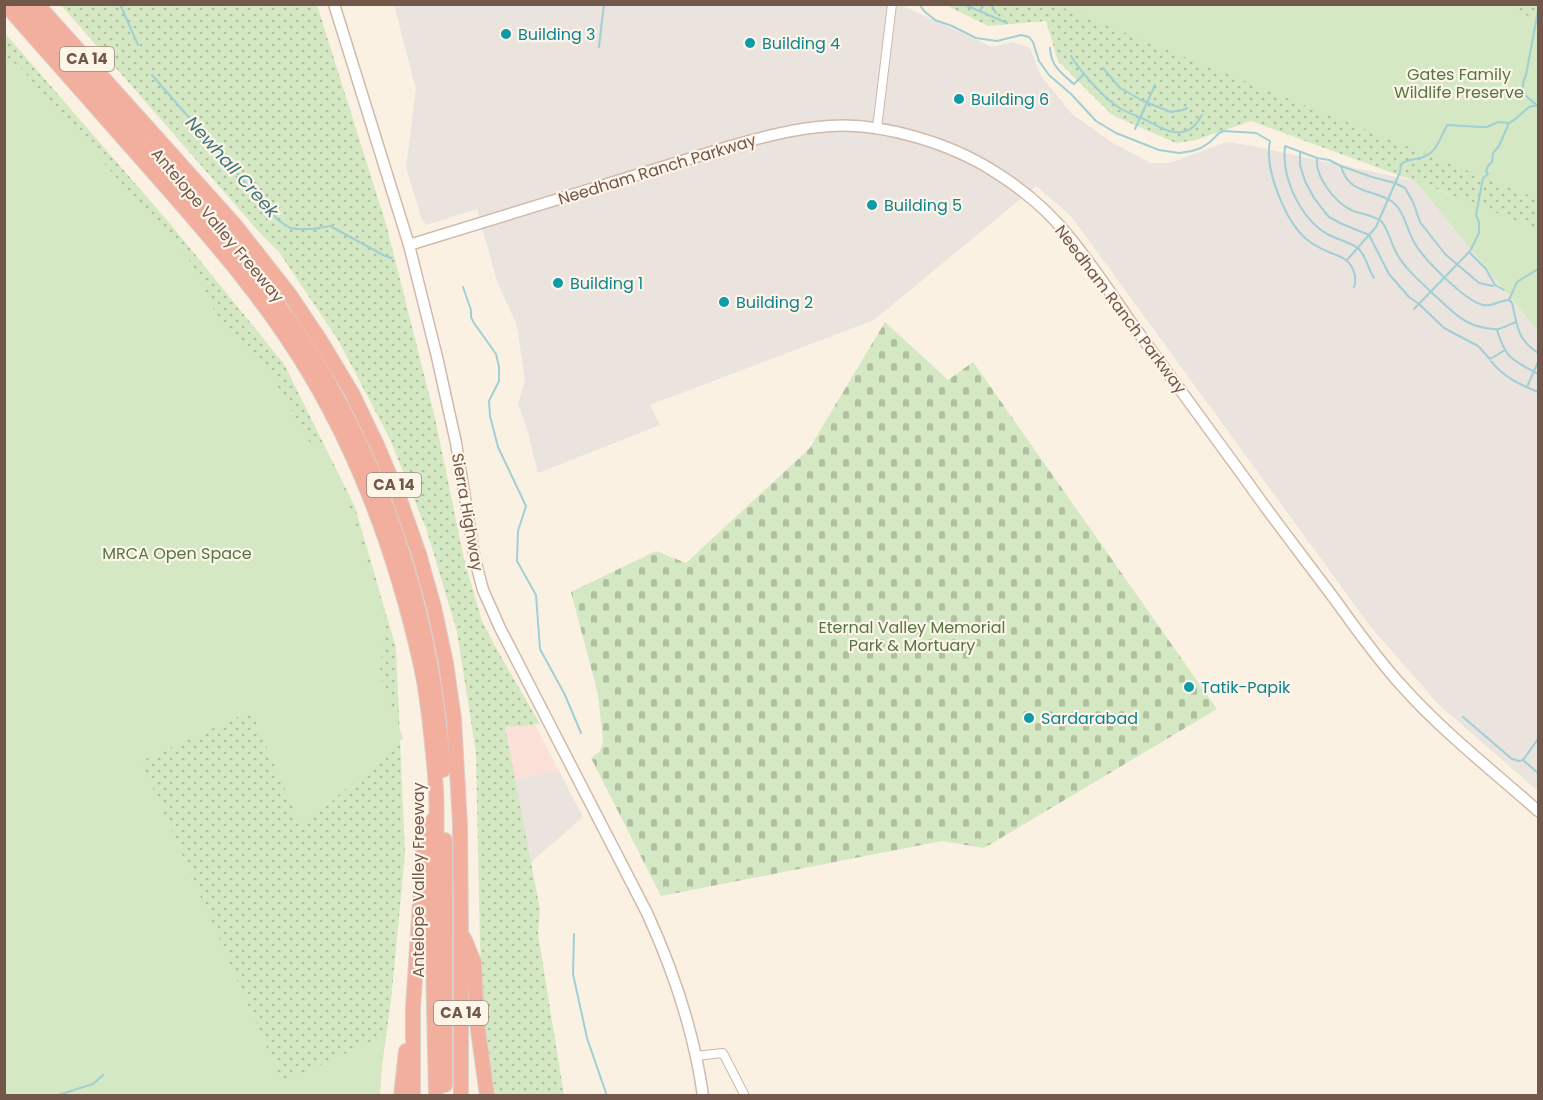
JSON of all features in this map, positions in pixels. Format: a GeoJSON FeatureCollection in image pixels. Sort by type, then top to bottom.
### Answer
{"type":"FeatureCollection","features":[{"type":"Feature","properties":{"kind":"highway","name":"Antelope Valley Freeway"},"geometry":{"type":"LineString","coordinates":[[5,4],[80,87],[235,267],[285,336],[328,406],[375,508],[404,598],[421,668],[434,764],[437,809],[433,931],[436,1095]]}},
{"type":"Feature","properties":{"kind":"highway"},"geometry":{"type":"LineString","coordinates":[[22,4],[265,287],[325,375],[356,433],[385,502],[426,642],[442,746],[445,795],[445,1095]]}},
{"type":"Feature","properties":{"kind":"highway","name":"Antelope Valley Freeway"},"geometry":{"type":"LineString","coordinates":[[37,4],[235,225],[290,295],[352,393],[389,470],[427,580],[440,634],[454,719],[460,824],[460,1095]]}},
{"type":"Feature","properties":{"kind":"highway"},"geometry":{"type":"LineString","coordinates":[[136,115],[137,127],[271,283],[309,339],[341,392],[364,437],[404,537],[426,612],[436,660],[448,745],[452,836],[452,1095]]}},
{"type":"Feature","properties":{"kind":"highway"},"geometry":{"type":"LineString","coordinates":[[413,1095],[413,1008],[424,841],[437,809]]}},
{"type":"Feature","properties":{"kind":"highway"},"geometry":{"type":"LineString","coordinates":[[461,931],[474,962],[477,1023],[487,1095]]}},
{"type":"Feature","properties":{"kind":"highway"},"geometry":{"type":"LineString","coordinates":[[401,1095],[408,1031],[413,1008]]}},
{"type":"Feature","properties":{"kind":"street","name":"Sierra Highway"},"geometry":{"type":"LineString","coordinates":[[334,4],[409,245],[443,382],[456,443],[472,544],[483,590],[505,639],[647,913],[682,1000],[703,1095]]}},
{"type":"Feature","properties":{"kind":"street"},"geometry":{"type":"LineString","coordinates":[[877,128],[892,4]]}},
{"type":"Feature","properties":{"kind":"street","name":"Needham Ranch Parkway"},"geometry":{"type":"LineString","coordinates":[[409,245],[766,136],[805,128],[831,125],[877,128],[915,137],[963,155],[993,171],[1034,200],[1070,238],[1348,619],[1399,684],[1479,762],[1539,811]]}},
{"type":"Feature","properties":{"kind":"street"},"geometry":{"type":"LineString","coordinates":[[696,1056],[723,1053],[745,1095]]}},
{"type":"Feature","properties":{"kind":"shaded area"},"geometry":{"type":"Polygon","coordinates":[[[394,5],[901,5],[992,47],[1012,42],[1030,48],[1041,76],[1072,114],[1113,143],[1151,163],[1169,163],[1227,142],[1415,181],[1538,331],[1538,791],[1438,704],[1370,626],[1071,216],[1036,186],[874,320],[650,405],[660,425],[538,473],[518,404],[525,381],[517,326],[497,281],[477,209],[427,225],[422,220],[406,167],[416,89],[394,5]]]}},
{"type":"Feature","properties":{"kind":"shaded area"},"geometry":{"type":"Polygon","coordinates":[[[534,722],[559,771],[514,779],[505,727],[534,722]]]}},
{"type":"Feature","properties":{"kind":"shaded area"},"geometry":{"type":"Polygon","coordinates":[[[559,771],[583,817],[530,863],[514,779],[559,771]]]}},
{"type":"Feature","properties":{"kind":"green space"},"geometry":{"type":"Polygon","coordinates":[[[61,5],[317,5],[386,224],[435,418],[464,559],[482,621],[540,724],[505,727],[540,909],[538,934],[564,1095],[495,1095],[485,1038],[480,944],[476,753],[457,632],[427,531],[389,437],[338,340],[279,252],[61,5]]]}},
{"type":"Feature","properties":{"kind":"green space","name":"Gates Family Wildlife Preserve"},"geometry":{"type":"Polygon","coordinates":[[[946,5],[1538,5],[1538,262],[1447,193],[1251,121],[1196,140],[1176,143],[1112,115],[1058,61],[1046,21],[988,26],[946,5]]]}},
{"type":"Feature","properties":{"kind":"green space","name":"Gates Family Wildlife Preserve"},"geometry":{"type":"Polygon","coordinates":[[[1056,5],[1506,5],[1538,21],[1538,199],[1056,5]]]}},
{"type":"Feature","properties":{"kind":"green space","name":"MRCA Open Space"},"geometry":{"type":"Polygon","coordinates":[[[4,32],[172,226],[284,364],[355,507],[396,648],[405,853],[391,1001],[378,1095],[5,1095],[4,32]]]}},
{"type":"Feature","properties":{"kind":"green space","name":"MRCA Open Space"},"geometry":{"type":"Polygon","coordinates":[[[4,55],[20,67],[193,265],[220,323],[264,362],[310,443],[316,437],[341,479],[385,618],[380,676],[403,738],[302,828],[251,711],[141,761],[282,1082],[384,1036],[380,1095],[5,1095],[4,55]]]}},
{"type":"Feature","properties":{"kind":"green space"},"geometry":{"type":"Polygon","coordinates":[[[1415,181],[1538,229],[1538,331],[1415,181]]]}},
{"type":"Feature","properties":{"kind":"green space","name":"Eternal Valley Memorial Park & Mortuary"},"geometry":{"type":"Polygon","coordinates":[[[885,322],[948,380],[973,362],[1217,709],[984,848],[942,841],[661,896],[591,758],[600,751],[603,741],[598,694],[571,592],[656,551],[686,563],[809,449],[885,322]]]}},
{"type":"Feature","properties":{"kind":"waterway","name":"Newhall Creek"},"geometry":{"type":"LineString","coordinates":[[120,4],[138,45]]}},
{"type":"Feature","properties":{"kind":"waterway"},"geometry":{"type":"LineString","coordinates":[[599,47],[604,4]]}},
{"type":"Feature","properties":{"kind":"waterway"},"geometry":{"type":"LineString","coordinates":[[919,4],[935,20],[976,38],[997,41],[1021,35],[1029,37],[1039,61],[1049,75],[1071,94],[1096,121],[1116,133],[1159,150],[1179,153],[1192,151],[1201,148],[1224,131],[1256,133],[1270,141],[1270,166],[1285,210],[1301,234],[1310,242],[1341,257],[1349,264],[1355,277],[1354,287]]}},
{"type":"Feature","properties":{"kind":"waterway"},"geometry":{"type":"LineString","coordinates":[[963,4],[1007,23]]}},
{"type":"Feature","properties":{"kind":"waterway"},"geometry":{"type":"LineString","coordinates":[[980,11],[984,4]]}},
{"type":"Feature","properties":{"kind":"waterway"},"geometry":{"type":"LineString","coordinates":[[991,4],[996,13]]}},
{"type":"Feature","properties":{"kind":"waterway"},"geometry":{"type":"LineString","coordinates":[[1538,11],[1523,86],[1524,94],[1538,106]]}},
{"type":"Feature","properties":{"kind":"waterway"},"geometry":{"type":"LineString","coordinates":[[1050,48],[1055,64],[1061,73],[1074,84],[1084,74]]}},
{"type":"Feature","properties":{"kind":"waterway"},"geometry":{"type":"LineString","coordinates":[[1071,56],[1092,83],[1112,103],[1162,128],[1174,132],[1186,131],[1191,129],[1202,115]]}},
{"type":"Feature","properties":{"kind":"waterway"},"geometry":{"type":"LineString","coordinates":[[1103,68],[1120,88],[1143,101],[1171,112],[1187,108]]}},
{"type":"Feature","properties":{"kind":"waterway","name":"Newhall Creek"},"geometry":{"type":"LineString","coordinates":[[152,75],[278,220],[290,228],[298,229],[330,226],[392,258]]}},
{"type":"Feature","properties":{"kind":"waterway"},"geometry":{"type":"LineString","coordinates":[[1135,129],[1155,85]]}},
{"type":"Feature","properties":{"kind":"waterway"},"geometry":{"type":"LineString","coordinates":[[1347,260],[1376,227],[1400,172],[1401,164],[1430,153],[1437,145],[1447,125],[1487,127],[1498,122],[1509,123],[1529,107],[1537,105]]}},
{"type":"Feature","properties":{"kind":"waterway"},"geometry":{"type":"LineString","coordinates":[[1414,309],[1470,251],[1479,233],[1479,222],[1476,215],[1483,178],[1488,174],[1486,171],[1492,162],[1493,153],[1499,146],[1509,123]]}},
{"type":"Feature","properties":{"kind":"waterway"},"geometry":{"type":"LineString","coordinates":[[1374,278],[1359,249],[1319,228],[1302,209],[1286,171],[1285,146],[1405,188],[1420,222],[1445,254],[1479,283],[1493,286]]}},
{"type":"Feature","properties":{"kind":"waterway"},"geometry":{"type":"LineString","coordinates":[[1300,152],[1300,165],[1314,198],[1329,217],[1369,235],[1389,274],[1409,297],[1444,328],[1478,346],[1490,359],[1505,350]]}},
{"type":"Feature","properties":{"kind":"waterway"},"geometry":{"type":"LineString","coordinates":[[1317,159],[1319,173],[1333,195],[1351,210],[1381,221],[1404,264],[1455,314],[1470,323],[1486,328],[1499,329],[1516,322]]}},
{"type":"Feature","properties":{"kind":"waterway"},"geometry":{"type":"LineString","coordinates":[[1341,166],[1350,183],[1388,199],[1398,207],[1413,240],[1425,257],[1455,287],[1475,302],[1486,305],[1509,300],[1517,282],[1538,269]]}},
{"type":"Feature","properties":{"kind":"waterway"},"geometry":{"type":"LineString","coordinates":[[1470,253],[1486,269],[1495,285],[1504,290]]}},
{"type":"Feature","properties":{"kind":"waterway","name":"Newhall Creek"},"geometry":{"type":"LineString","coordinates":[[463,287],[471,310],[471,317],[496,354],[499,367],[499,381],[489,401],[490,416],[498,447],[526,506],[518,531],[517,561],[536,595],[540,649],[565,695],[581,733]]}},
{"type":"Feature","properties":{"kind":"waterway"},"geometry":{"type":"LineString","coordinates":[[1509,300],[1512,303],[1522,337],[1538,353]]}},
{"type":"Feature","properties":{"kind":"waterway"},"geometry":{"type":"LineString","coordinates":[[1497,330],[1508,354],[1538,374]]}},
{"type":"Feature","properties":{"kind":"waterway"},"geometry":{"type":"LineString","coordinates":[[1491,361],[1507,376],[1538,392]]}},
{"type":"Feature","properties":{"kind":"waterway"},"geometry":{"type":"LineString","coordinates":[[1527,387],[1538,362]]}},
{"type":"Feature","properties":{"kind":"waterway"},"geometry":{"type":"LineString","coordinates":[[1463,717],[1512,759],[1523,760],[1538,773]]}},
{"type":"Feature","properties":{"kind":"waterway"},"geometry":{"type":"LineString","coordinates":[[1523,760],[1538,739]]}},
{"type":"Feature","properties":{"kind":"waterway","name":"Newhall Creek"},"geometry":{"type":"LineString","coordinates":[[574,934],[573,974],[587,1038],[607,1096]]}},
{"type":"Feature","properties":{"kind":"waterway"},"geometry":{"type":"LineString","coordinates":[[55,1096],[93,1084],[103,1075]]}},
{"type":"Feature","properties":{"kind":"place","name":"Building 3"},"geometry":{"type":"Point","coordinates":[506,34]}},
{"type":"Feature","properties":{"kind":"place","name":"Building 4"},"geometry":{"type":"Point","coordinates":[750,43]}},
{"type":"Feature","properties":{"kind":"place","name":"Building 6"},"geometry":{"type":"Point","coordinates":[959,99]}},
{"type":"Feature","properties":{"kind":"place","name":"Building 5"},"geometry":{"type":"Point","coordinates":[872,205]}},
{"type":"Feature","properties":{"kind":"place","name":"Building 1"},"geometry":{"type":"Point","coordinates":[558,283]}},
{"type":"Feature","properties":{"kind":"place","name":"Building 2"},"geometry":{"type":"Point","coordinates":[724,302]}},
{"type":"Feature","properties":{"kind":"place","name":"Tatik-Papik"},"geometry":{"type":"Point","coordinates":[1189,687]}},
{"type":"Feature","properties":{"kind":"place","name":"Sardarabad"},"geometry":{"type":"Point","coordinates":[1029,718]}}]}
